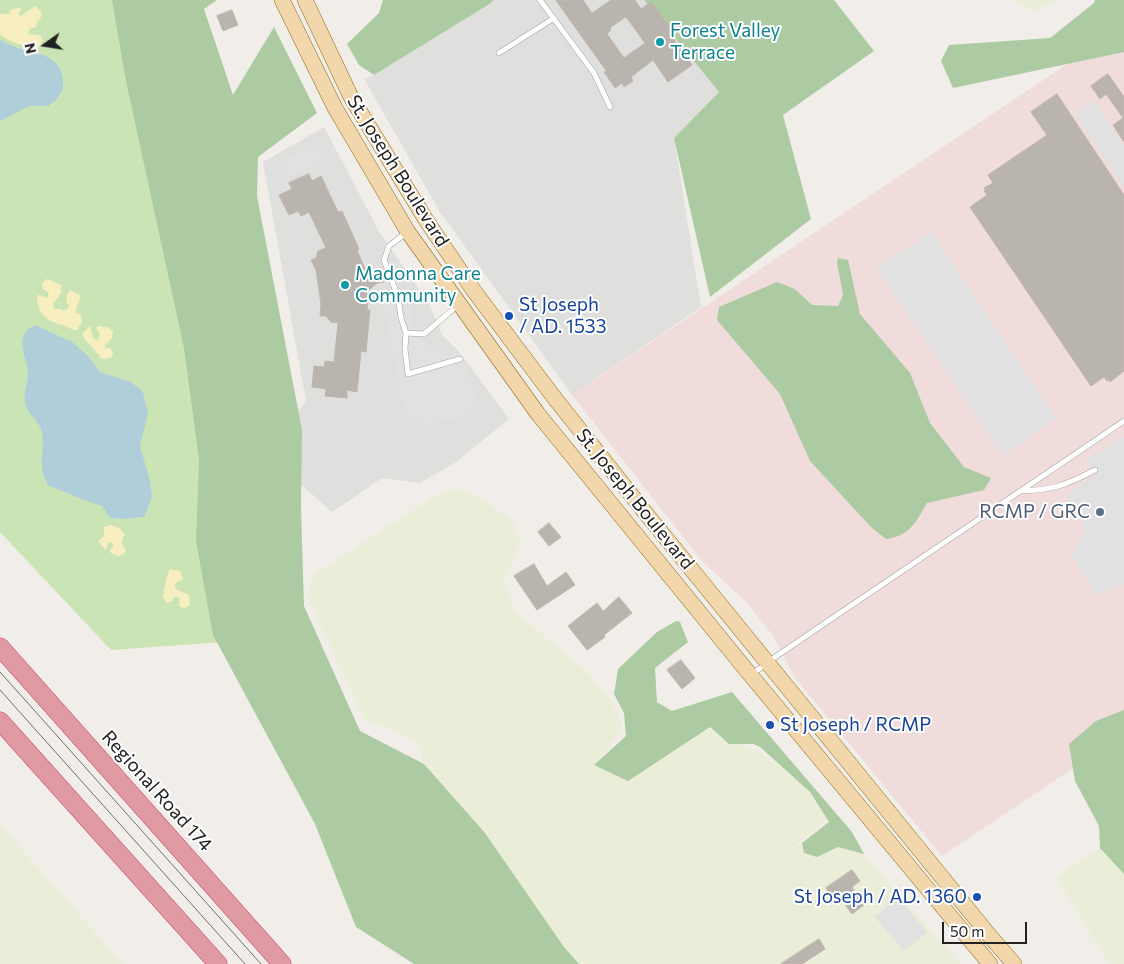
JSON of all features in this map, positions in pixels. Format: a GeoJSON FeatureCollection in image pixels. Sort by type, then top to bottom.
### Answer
{"type":"FeatureCollection","features":[{"type":"Feature","properties":{"kind":"highway","name":"Regional Road 174"},"geometry":{"type":"LineString","coordinates":[[0,647],[282,964]]}},
{"type":"Feature","properties":{"kind":"highway"},"geometry":{"type":"LineString","coordinates":[[0,721],[218,964]]}},
{"type":"Feature","properties":{"kind":"main road","name":"St. Joseph Boulevard"},"geometry":{"type":"LineString","coordinates":[[282,0],[335,108],[408,232],[538,414],[990,964]]}},
{"type":"Feature","properties":{"kind":"main road","name":"St. Joseph Boulevard"},"geometry":{"type":"LineString","coordinates":[[305,0],[351,97],[426,220],[474,291],[553,396],[651,519],[989,936],[1014,964]]}},
{"type":"Feature","properties":{"kind":"main road"},"geometry":{"type":"LineString","coordinates":[[458,304],[474,291]]}},
{"type":"Feature","properties":{"kind":"main road"},"geometry":{"type":"LineString","coordinates":[[635,533],[651,519]]}},
{"type":"Feature","properties":{"kind":"main road"},"geometry":{"type":"LineString","coordinates":[[976,947],[989,936]]}},
{"type":"Feature","properties":{"kind":"lane"},"geometry":{"type":"LineString","coordinates":[[540,0],[594,73],[610,107]]}},
{"type":"Feature","properties":{"kind":"lane"},"geometry":{"type":"LineString","coordinates":[[499,53],[554,18]]}},
{"type":"Feature","properties":{"kind":"lane"},"geometry":{"type":"LineString","coordinates":[[408,232],[389,246],[384,260],[398,297],[401,318],[406,334],[405,349],[408,374],[460,359]]}},
{"type":"Feature","properties":{"kind":"lane"},"geometry":{"type":"LineString","coordinates":[[406,334],[424,334],[458,304]]}},
{"type":"Feature","properties":{"kind":"lane"},"geometry":{"type":"LineString","coordinates":[[751,675],[767,662],[1124,421]]}},
{"type":"Feature","properties":{"kind":"lane"},"geometry":{"type":"LineString","coordinates":[[1020,491],[1053,488],[1096,470]]}},
{"type":"Feature","properties":{"kind":"shaded area"},"geometry":{"type":"Polygon","coordinates":[[[494,0],[644,0],[719,92],[674,138],[701,307],[572,395],[440,212],[364,79],[374,75],[494,0]]]}},
{"type":"Feature","properties":{"kind":"shaded area","name":"RCMP / GRC"},"geometry":{"type":"Polygon","coordinates":[[[1124,26],[1124,734],[942,856],[795,678],[774,637],[747,603],[702,561],[572,395],[1124,26]]]}},
{"type":"Feature","properties":{"kind":"shaded area"},"geometry":{"type":"Polygon","coordinates":[[[1094,100],[1124,145],[1124,187],[1075,113],[1094,100]]]}},
{"type":"Feature","properties":{"kind":"shaded area"},"geometry":{"type":"Polygon","coordinates":[[[324,127],[380,233],[428,302],[443,336],[458,350],[509,419],[456,462],[420,483],[382,478],[332,512],[266,453],[306,401],[263,162],[324,127]]]}},
{"type":"Feature","properties":{"kind":"shaded area"},"geometry":{"type":"Polygon","coordinates":[[[317,145],[325,162],[288,178],[281,161],[317,145]]]}},
{"type":"Feature","properties":{"kind":"shaded area"},"geometry":{"type":"Polygon","coordinates":[[[931,232],[1056,418],[1003,456],[876,268],[931,232]]]}},
{"type":"Feature","properties":{"kind":"shaded area"},"geometry":{"type":"Polygon","coordinates":[[[411,291],[413,326],[427,346],[448,354],[457,354],[466,365],[479,408],[466,416],[425,425],[404,413],[383,299],[411,291]]]}},
{"type":"Feature","properties":{"kind":"shaded area","name":"RCMP / GRC"},"geometry":{"type":"Polygon","coordinates":[[[1124,437],[1124,586],[1122,584],[1097,595],[1072,556],[1086,529],[1065,496],[1095,475],[1087,460],[1124,437]]]}},
{"type":"Feature","properties":{"kind":"shaded area"},"geometry":{"type":"Polygon","coordinates":[[[898,897],[927,932],[904,951],[875,917],[898,897]]]}},
{"type":"Feature","properties":{"kind":"green space"},"geometry":{"type":"Polygon","coordinates":[[[0,0],[146,0],[237,641],[111,650],[0,532],[0,0]]]}},
{"type":"Feature","properties":{"kind":"green space"},"geometry":{"type":"Polygon","coordinates":[[[112,0],[217,0],[204,9],[233,95],[274,27],[317,113],[258,157],[257,196],[302,430],[301,508],[304,606],[360,731],[424,764],[485,833],[564,947],[579,964],[414,964],[356,927],[315,824],[213,635],[196,541],[199,460],[184,348],[126,81],[112,0]]]}},
{"type":"Feature","properties":{"kind":"green space"},"geometry":{"type":"Polygon","coordinates":[[[383,0],[494,0],[374,75],[359,65],[347,44],[379,13],[383,0]]]}},
{"type":"Feature","properties":{"kind":"green space"},"geometry":{"type":"Polygon","coordinates":[[[644,0],[834,0],[874,51],[783,115],[811,219],[710,297],[674,138],[719,92],[644,0]]]}},
{"type":"Feature","properties":{"kind":"green space"},"geometry":{"type":"Polygon","coordinates":[[[1012,0],[1055,0],[1033,11],[1012,0]]]}},
{"type":"Feature","properties":{"kind":"green space"},"geometry":{"type":"Polygon","coordinates":[[[1095,0],[1124,0],[1124,52],[953,88],[941,61],[949,45],[1050,38],[1094,3],[1095,0]]]}},
{"type":"Feature","properties":{"kind":"green space"},"geometry":{"type":"Polygon","coordinates":[[[838,258],[848,260],[860,314],[910,373],[930,423],[964,467],[991,478],[984,490],[927,503],[916,522],[907,531],[901,535],[886,539],[872,528],[810,461],[780,394],[717,320],[719,307],[777,282],[795,289],[812,305],[838,306],[843,295],[837,263],[838,258]]]}},
{"type":"Feature","properties":{"kind":"green space"},"geometry":{"type":"Polygon","coordinates":[[[459,489],[486,502],[512,521],[521,540],[504,582],[516,612],[585,670],[610,698],[622,723],[619,734],[594,765],[683,744],[708,728],[721,738],[759,751],[804,786],[828,818],[815,831],[754,873],[802,843],[804,853],[817,856],[838,847],[864,854],[960,964],[579,964],[564,947],[485,833],[424,764],[419,743],[364,719],[308,594],[314,575],[441,492],[459,489]]]}},
{"type":"Feature","properties":{"kind":"green space"},"geometry":{"type":"Polygon","coordinates":[[[676,621],[680,622],[688,642],[655,668],[657,702],[672,711],[732,692],[852,832],[864,854],[838,847],[817,857],[804,853],[802,843],[829,822],[810,792],[760,747],[753,744],[729,744],[710,727],[628,781],[594,765],[626,736],[624,713],[614,694],[618,669],[657,632],[676,621]]]}},
{"type":"Feature","properties":{"kind":"green space"},"geometry":{"type":"Polygon","coordinates":[[[1124,710],[1124,874],[1100,848],[1099,826],[1075,781],[1069,744],[1096,721],[1124,710]]]}},
{"type":"Feature","properties":{"kind":"green space"},"geometry":{"type":"Polygon","coordinates":[[[0,825],[123,964],[0,964],[0,825]]]}},
{"type":"Feature","properties":{"kind":"green space"},"geometry":{"type":"Polygon","coordinates":[[[1100,848],[1124,874],[1124,964],[1110,964],[1056,877],[1100,848]]]}},
{"type":"Feature","properties":{"kind":"sand"},"geometry":{"type":"Polygon","coordinates":[[[35,6],[42,14],[37,21],[36,27],[29,29],[28,34],[39,35],[42,38],[41,46],[19,44],[8,40],[0,34],[0,14],[9,14],[12,9],[21,8],[19,15],[21,16],[35,6]]]}},
{"type":"Feature","properties":{"kind":"sand"},"geometry":{"type":"Polygon","coordinates":[[[48,279],[61,285],[61,293],[53,304],[54,309],[62,309],[63,311],[67,309],[69,306],[66,298],[70,290],[81,296],[75,312],[81,315],[82,322],[77,330],[49,320],[41,311],[37,296],[47,298],[49,293],[43,289],[42,285],[48,279]]]}},
{"type":"Feature","properties":{"kind":"sand"},"geometry":{"type":"Polygon","coordinates":[[[90,326],[93,338],[96,340],[99,339],[100,334],[96,328],[99,326],[113,331],[112,338],[105,345],[105,348],[110,348],[113,353],[111,358],[102,359],[84,338],[82,334],[90,326]]]}},
{"type":"Feature","properties":{"kind":"sand"},"geometry":{"type":"Polygon","coordinates":[[[111,525],[119,528],[125,534],[121,542],[126,550],[124,554],[118,556],[111,553],[110,550],[114,546],[112,542],[108,543],[105,550],[98,541],[104,536],[104,527],[111,525]]]}},
{"type":"Feature","properties":{"kind":"sand"},"geometry":{"type":"Polygon","coordinates":[[[170,569],[180,571],[183,579],[174,584],[176,589],[189,595],[190,605],[185,608],[180,607],[179,597],[173,597],[173,601],[167,603],[163,597],[170,569]]]}},
{"type":"Feature","properties":{"kind":"water"},"geometry":{"type":"Polygon","coordinates":[[[0,40],[15,47],[46,56],[56,64],[61,71],[63,84],[63,89],[57,99],[48,106],[29,106],[0,121],[0,40]]]}},
{"type":"Feature","properties":{"kind":"water"},"geometry":{"type":"Polygon","coordinates":[[[35,325],[72,342],[87,355],[100,372],[131,382],[143,392],[148,413],[140,446],[150,481],[152,497],[144,517],[110,518],[102,506],[48,485],[42,469],[43,439],[41,429],[26,407],[25,399],[28,373],[22,341],[28,330],[35,325]]]}},
{"type":"Feature","properties":{"kind":"building","name":"Forest Valley Terrace"},"geometry":{"type":"Polygon","coordinates":[[[556,0],[583,0],[592,13],[611,0],[635,0],[641,9],[651,2],[676,36],[673,38],[692,65],[668,82],[653,60],[631,77],[633,81],[624,87],[622,83],[615,88],[604,72],[606,71],[556,0]],[[626,17],[610,28],[611,30],[607,34],[624,58],[645,43],[626,17]]]}},
{"type":"Feature","properties":{"kind":"building"},"geometry":{"type":"Polygon","coordinates":[[[232,10],[238,25],[223,31],[217,16],[232,10]]]}},
{"type":"Feature","properties":{"kind":"building"},"geometry":{"type":"Polygon","coordinates":[[[1108,74],[1124,97],[1124,142],[1113,125],[1123,118],[1106,94],[1100,99],[1091,86],[1108,74]]]}},
{"type":"Feature","properties":{"kind":"building"},"geometry":{"type":"Polygon","coordinates":[[[1057,94],[1124,195],[1124,371],[1110,382],[1104,377],[1091,386],[970,207],[987,195],[984,188],[993,183],[988,175],[1047,135],[1031,112],[1057,94]]]}},
{"type":"Feature","properties":{"kind":"building","name":"Madonna Care Community"},"geometry":{"type":"Polygon","coordinates":[[[309,174],[312,181],[321,176],[338,212],[342,211],[359,249],[357,250],[365,269],[376,273],[382,271],[384,282],[377,283],[369,290],[367,310],[370,310],[366,352],[361,351],[357,392],[347,390],[347,398],[325,396],[326,389],[312,387],[314,366],[324,367],[325,361],[334,362],[338,323],[331,322],[326,316],[320,316],[321,304],[316,270],[311,260],[316,258],[318,251],[326,248],[309,212],[301,216],[298,211],[289,215],[279,195],[292,189],[289,183],[309,174]]]}},
{"type":"Feature","properties":{"kind":"building"},"geometry":{"type":"Polygon","coordinates":[[[549,523],[561,537],[549,546],[538,532],[549,523]]]}},
{"type":"Feature","properties":{"kind":"building"},"geometry":{"type":"Polygon","coordinates":[[[534,564],[547,586],[566,572],[575,585],[537,610],[514,576],[534,564]]]}},
{"type":"Feature","properties":{"kind":"building"},"geometry":{"type":"Polygon","coordinates":[[[619,597],[632,613],[587,650],[568,626],[597,603],[603,611],[619,597]]]}},
{"type":"Feature","properties":{"kind":"building"},"geometry":{"type":"Polygon","coordinates":[[[681,660],[695,678],[682,689],[667,670],[681,660]]]}},
{"type":"Feature","properties":{"kind":"building"},"geometry":{"type":"Polygon","coordinates":[[[852,870],[860,881],[852,887],[864,905],[852,914],[839,896],[834,899],[826,888],[852,870]]]}},
{"type":"Feature","properties":{"kind":"building"},"geometry":{"type":"Polygon","coordinates":[[[819,939],[825,949],[802,964],[781,964],[819,939]]]}},
{"type":"Feature","properties":{"kind":"tram line"},"geometry":{"type":"LineString","coordinates":[[0,672],[261,964]]}},
{"type":"Feature","properties":{"kind":"tram line"},"geometry":{"type":"LineString","coordinates":[[0,690],[245,964]]}},
{"type":"Feature","properties":{"kind":"place","name":"Forest Valley Terrace"},"geometry":{"type":"Point","coordinates":[660,42]}},
{"type":"Feature","properties":{"kind":"place","name":"Madonna Care Community"},"geometry":{"type":"Point","coordinates":[345,285]}},
{"type":"Feature","properties":{"kind":"place","name":"St Joseph / AD. 1533"},"geometry":{"type":"Point","coordinates":[509,316]}},
{"type":"Feature","properties":{"kind":"place","name":"RCMP / GRC"},"geometry":{"type":"Point","coordinates":[1100,512]}},
{"type":"Feature","properties":{"kind":"place","name":"St Joseph / RCMP"},"geometry":{"type":"Point","coordinates":[770,725]}},
{"type":"Feature","properties":{"kind":"place","name":"St Joseph / AD. 1360"},"geometry":{"type":"Point","coordinates":[977,897]}}]}
